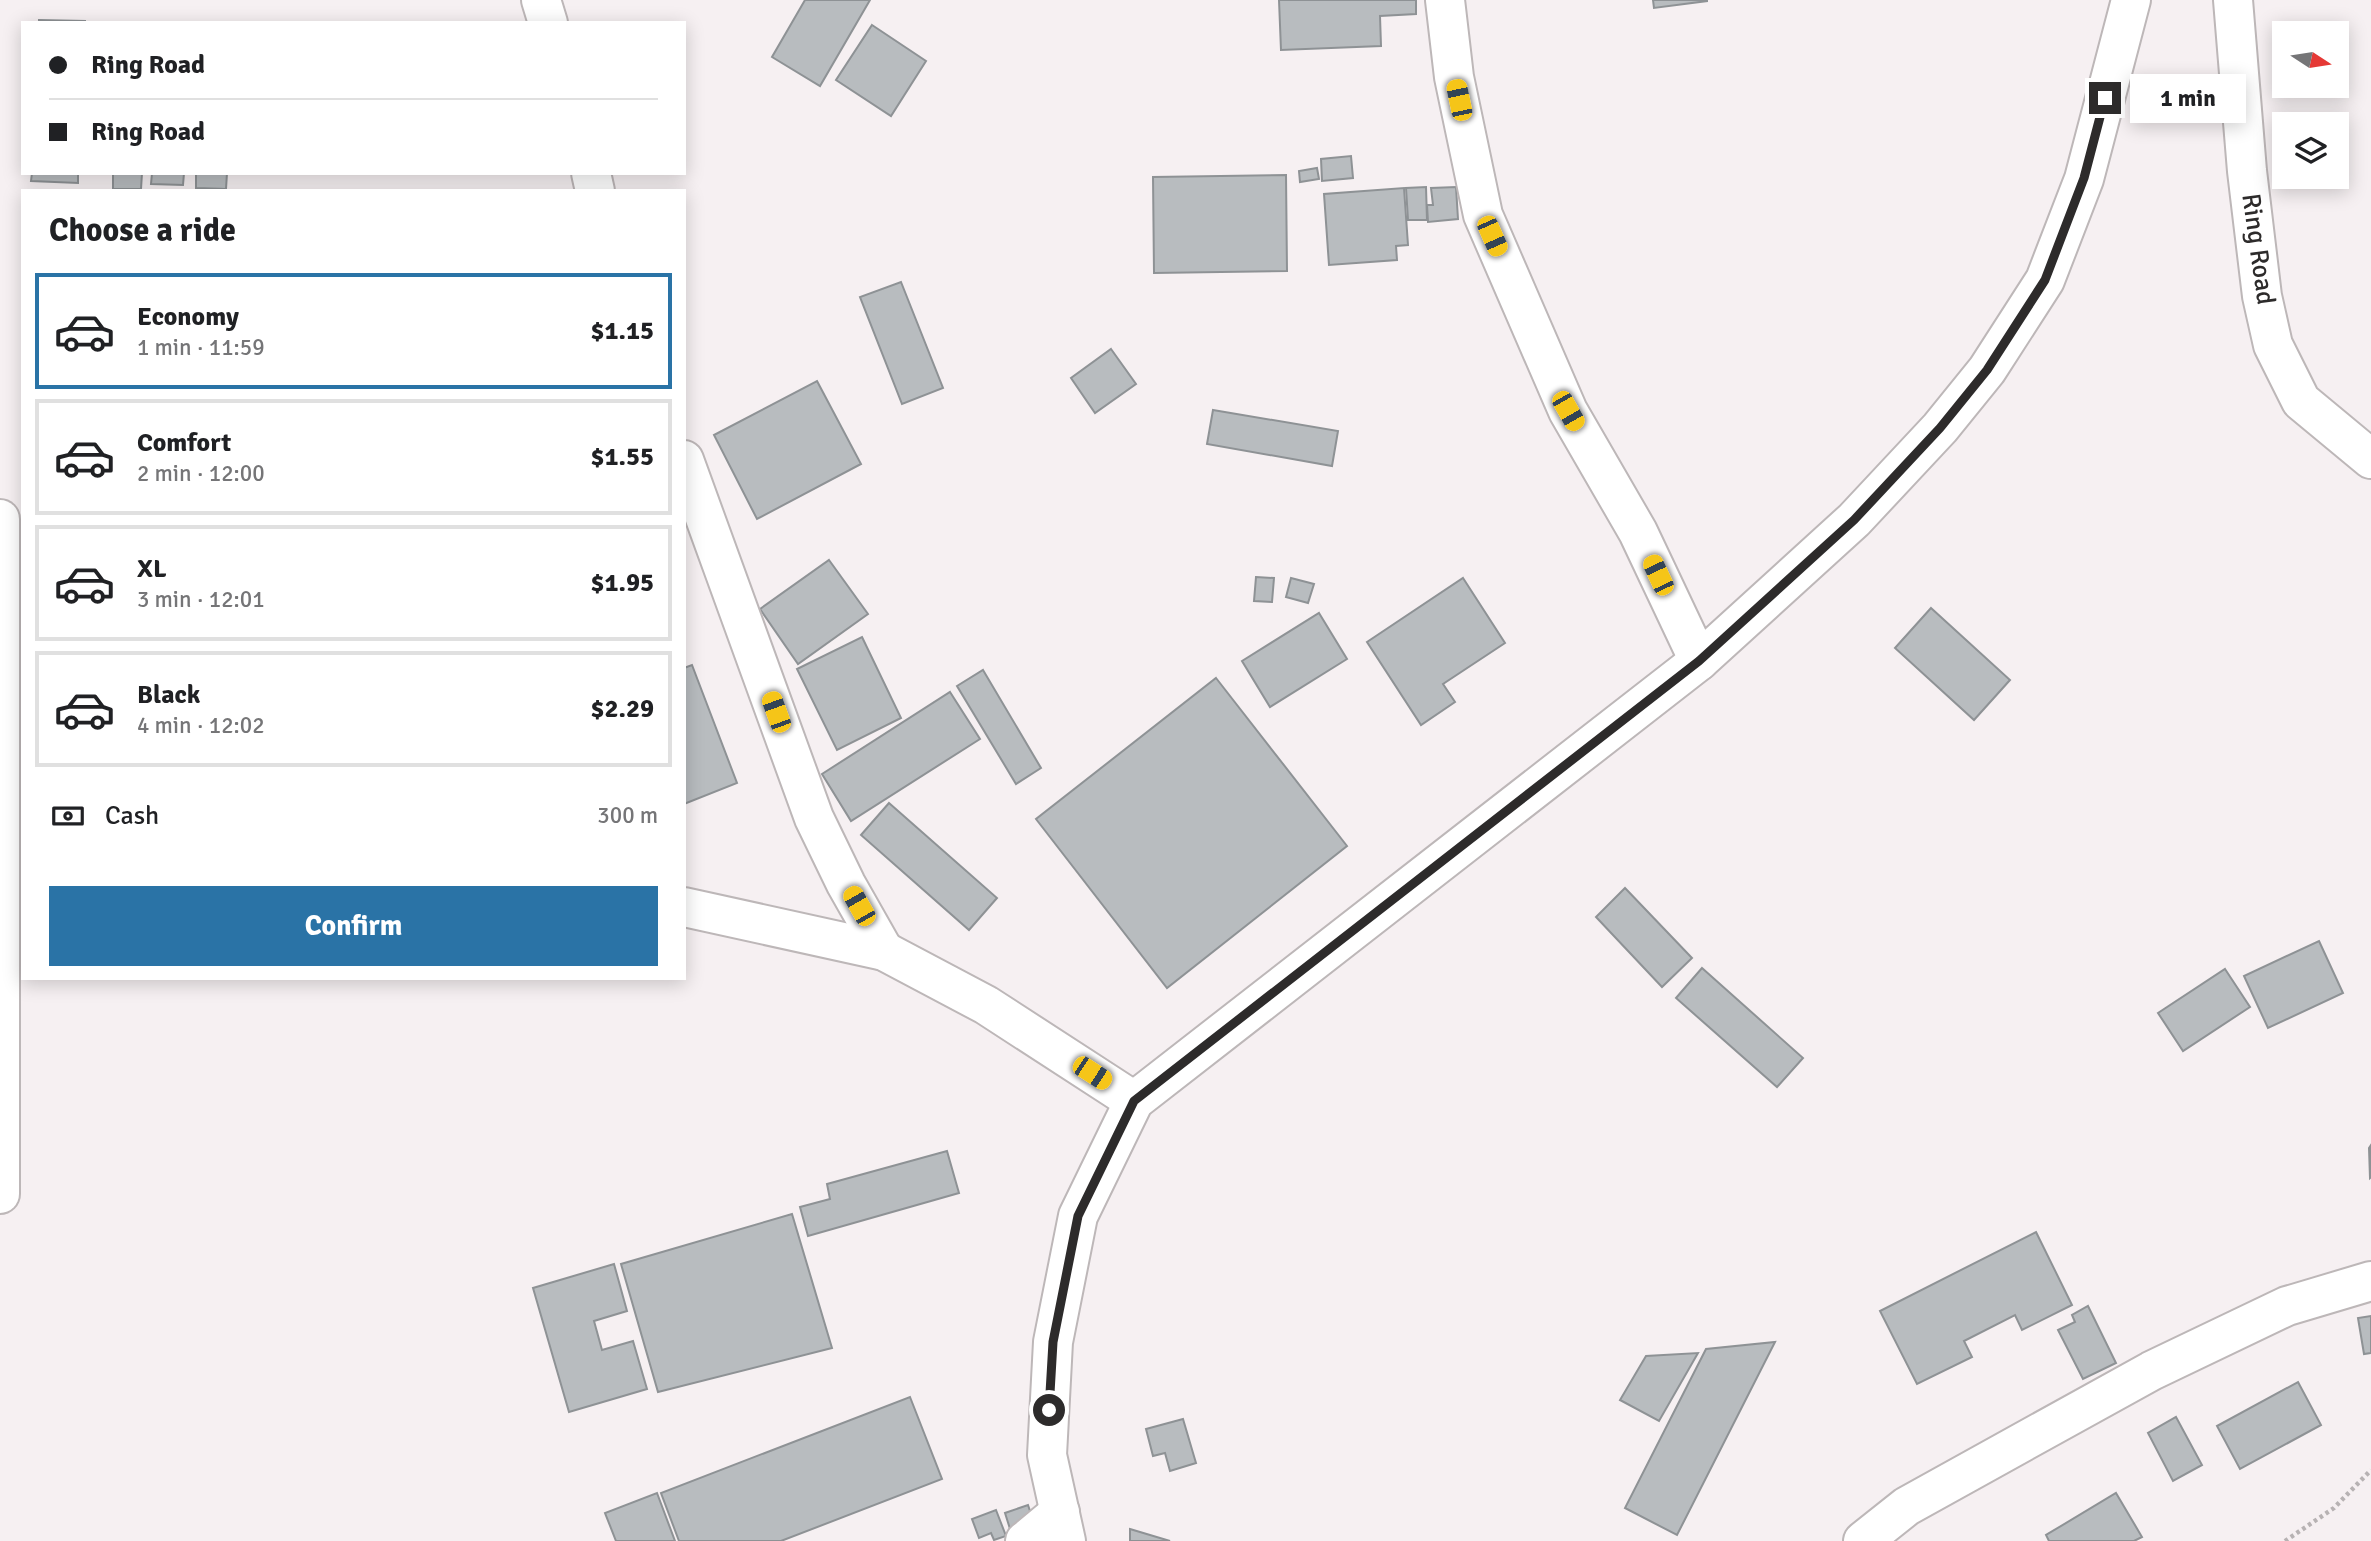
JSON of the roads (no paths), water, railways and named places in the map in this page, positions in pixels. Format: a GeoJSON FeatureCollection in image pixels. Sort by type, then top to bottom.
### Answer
{"type":"FeatureCollection","features":[{"type":"Feature","properties":{"kind":"street"},"geometry":{"type":"LineString","coordinates":[[541,0],[547,21]]}},
{"type":"Feature","properties":{"kind":"street"},"geometry":{"type":"LineString","coordinates":[[1445,0],[1454,77],[1483,215],[1568,411],[1638,532],[1699,661]]}},
{"type":"Feature","properties":{"kind":"street"},"geometry":{"type":"LineString","coordinates":[[1025,1541],[1063,1526],[1047,1455],[1053,1342],[1078,1216],[1134,1101],[1699,661],[1854,520],[1940,428],[1987,370],[2045,280],[2084,178],[2131,0]]}},
{"type":"Feature","properties":{"kind":"street","name":"Ring Road"},"geometry":{"type":"LineString","coordinates":[[2233,0],[2247,172],[2262,296],[2273,345],[2301,401],[2371,459]]}},
{"type":"Feature","properties":{"kind":"street"},"geometry":{"type":"LineString","coordinates":[[686,466],[814,818],[846,884],[884,951]]}},
{"type":"Feature","properties":{"kind":"street"},"geometry":{"type":"LineString","coordinates":[[0,519],[13,712],[12,850],[1,907],[0,1194]]}},
{"type":"Feature","properties":{"kind":"street"},"geometry":{"type":"LineString","coordinates":[[686,907],[884,951],[986,1005],[1134,1101]]}},
{"type":"Feature","properties":{"kind":"street"},"geometry":{"type":"LineString","coordinates":[[1863,1541],[1907,1506],[2151,1371],[2287,1306],[2371,1281]]}}]}
